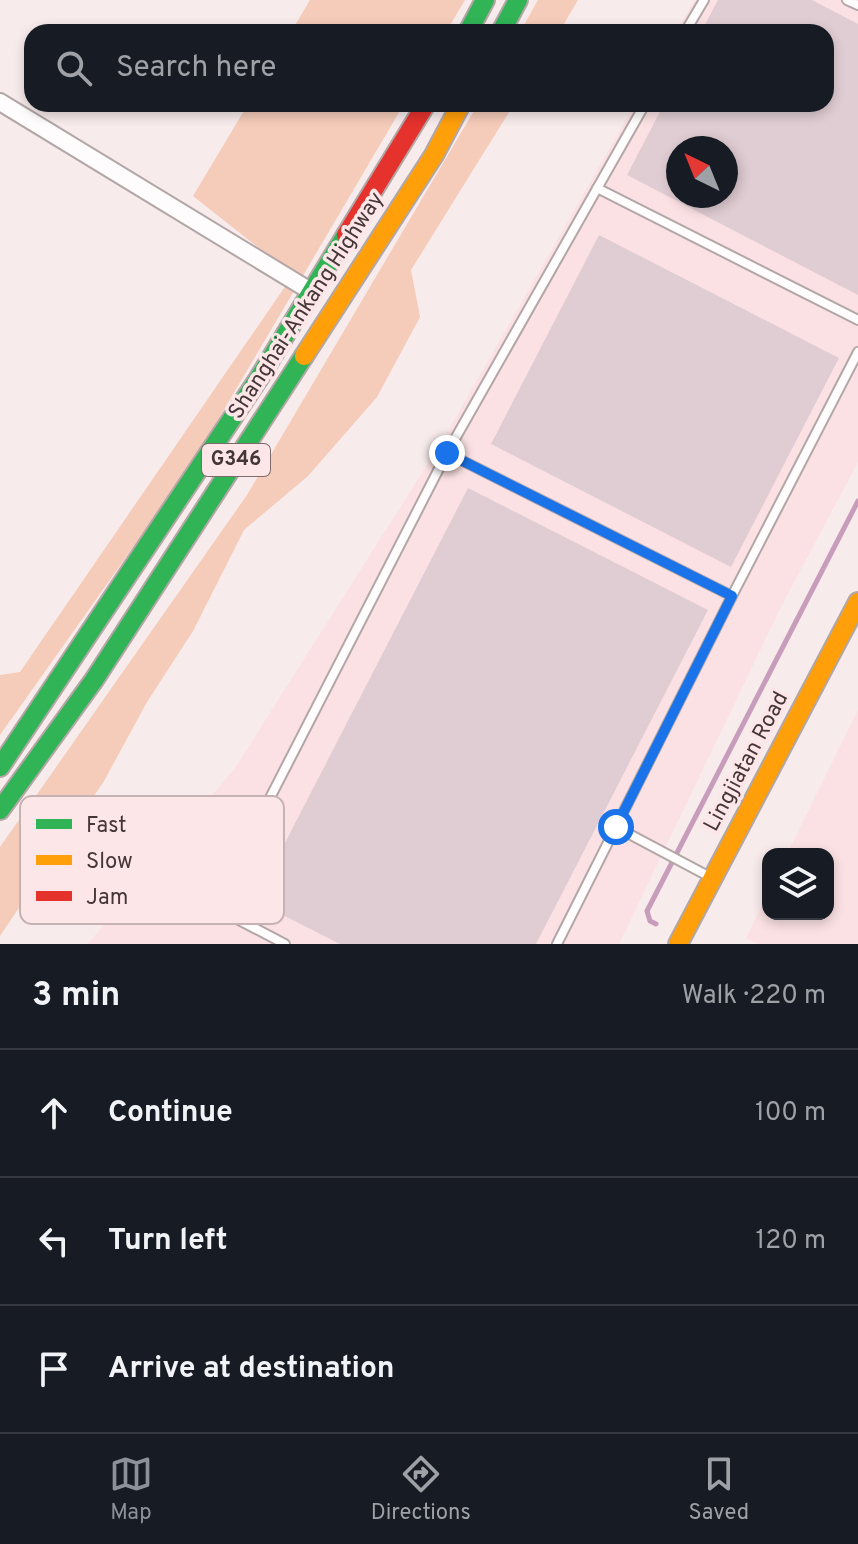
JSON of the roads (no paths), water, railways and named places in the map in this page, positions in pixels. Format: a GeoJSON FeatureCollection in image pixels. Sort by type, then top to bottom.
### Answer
{"type":"FeatureCollection","features":[{"type":"Feature","properties":{"kind":"main road"},"geometry":{"type":"LineString","coordinates":[[472,24],[485,0]]}},
{"type":"Feature","properties":{"kind":"main road"},"geometry":{"type":"LineString","coordinates":[[505,24],[518,0]]}},
{"type":"Feature","properties":{"kind":"main road","name":"Shanghai-Ankang Highway"},"geometry":{"type":"LineString","coordinates":[[0,767],[259,378],[421,112]]}},
{"type":"Feature","properties":{"kind":"main road","name":"Shanghai-Ankang Highway"},"geometry":{"type":"LineString","coordinates":[[0,810],[94,680],[425,168],[456,112]]}},
{"type":"Feature","properties":{"kind":"main road","name":"Lingjiatan Road"},"geometry":{"type":"LineString","coordinates":[[678,944],[852,630],[858,602]]}},
{"type":"Feature","properties":{"kind":"street"},"geometry":{"type":"LineString","coordinates":[[0,102],[312,292]]}},
{"type":"Feature","properties":{"kind":"lane"},"geometry":{"type":"LineString","coordinates":[[690,24],[704,0]]}},
{"type":"Feature","properties":{"kind":"lane"},"geometry":{"type":"LineString","coordinates":[[847,0],[858,5]]}},
{"type":"Feature","properties":{"kind":"lane"},"geometry":{"type":"LineString","coordinates":[[271,796],[447,453],[640,112]]}},
{"type":"Feature","properties":{"kind":"lane"},"geometry":{"type":"LineString","coordinates":[[597,188],[858,320]]}},
{"type":"Feature","properties":{"kind":"lane"},"geometry":{"type":"LineString","coordinates":[[557,944],[858,352]]}},
{"type":"Feature","properties":{"kind":"lane"},"geometry":{"type":"LineString","coordinates":[[447,453],[732,596]]}},
{"type":"Feature","properties":{"kind":"lane"},"geometry":{"type":"LineString","coordinates":[[616,827],[712,878]]}},
{"type":"Feature","properties":{"kind":"lane"},"geometry":{"type":"LineString","coordinates":[[247,924],[285,944]]}},
{"type":"Feature","properties":{"kind":"waterway"},"geometry":{"type":"LineString","coordinates":[[656,924],[650,921],[647,911],[858,501]]}}]}
